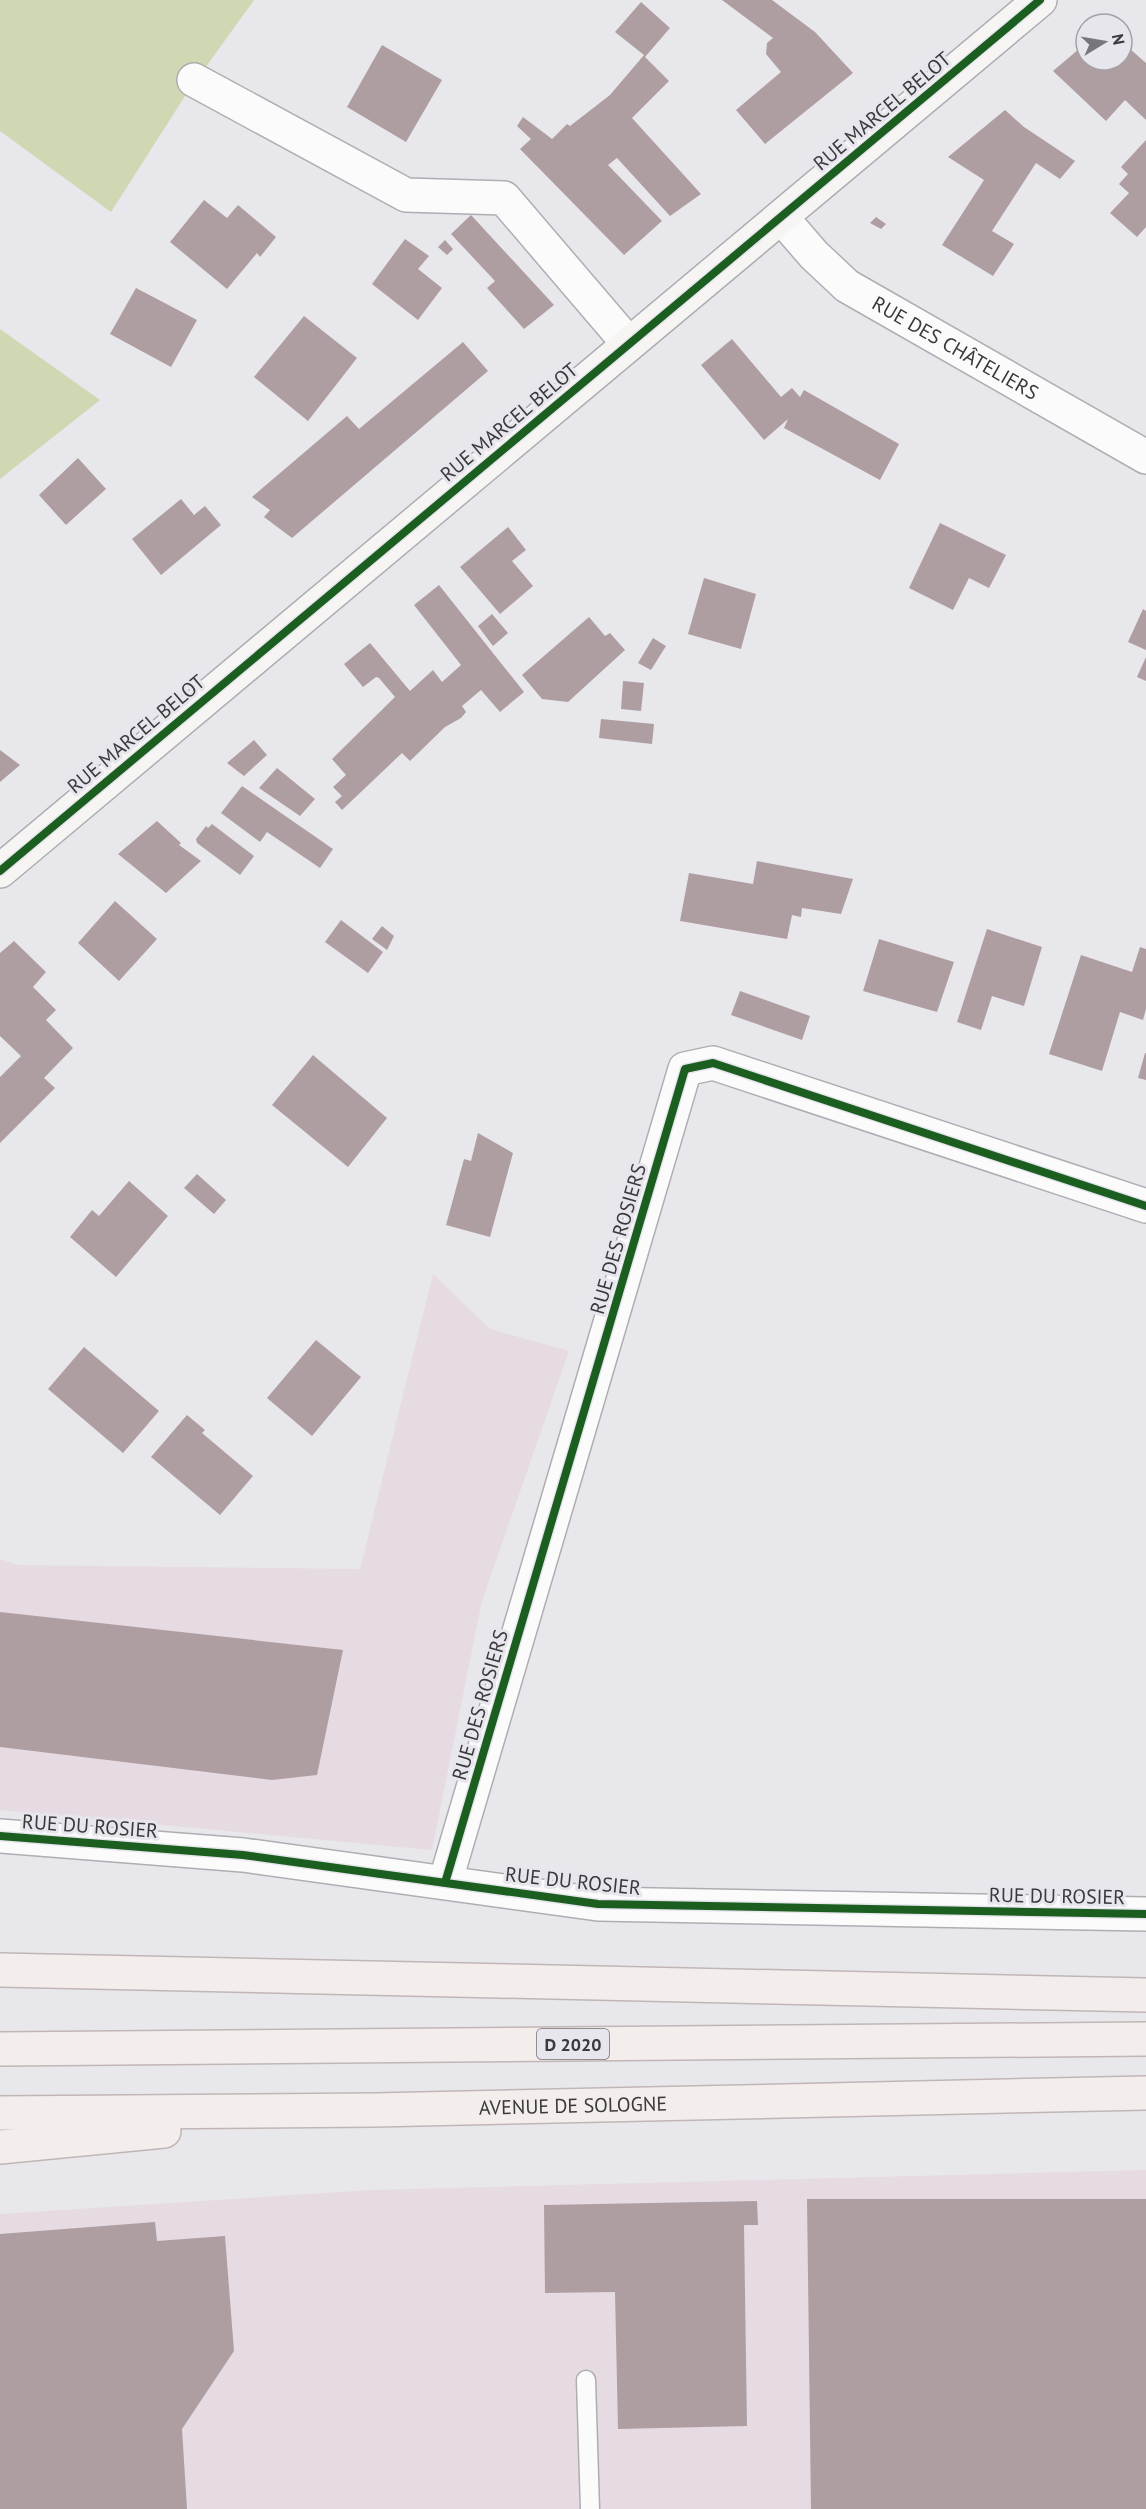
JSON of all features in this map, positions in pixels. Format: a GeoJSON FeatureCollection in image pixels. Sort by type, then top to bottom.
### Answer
{"type":"FeatureCollection","features":[{"type":"Feature","properties":{"kind":"main road","name":"RUE MARCEL BELOT"},"geometry":{"type":"LineString","coordinates":[[0,870],[1040,0]]}},
{"type":"Feature","properties":{"kind":"main road"},"geometry":{"type":"LineString","coordinates":[[0,1971],[1146,1995]]}},
{"type":"Feature","properties":{"kind":"main road","name":"D 2020"},"geometry":{"type":"LineString","coordinates":[[0,2049],[1146,2039]]}},
{"type":"Feature","properties":{"kind":"main road","name":"AVENUE DE SOLOGNE"},"geometry":{"type":"LineString","coordinates":[[0,2113],[375,2110],[1146,2092]]}},
{"type":"Feature","properties":{"kind":"main road"},"geometry":{"type":"LineString","coordinates":[[0,2147],[375,2110]]}},
{"type":"Feature","properties":{"kind":"street"},"geometry":{"type":"LineString","coordinates":[[194,80],[406,195],[504,198],[628,343]]}},
{"type":"Feature","properties":{"kind":"street","name":"RUE DES CHÂTELIERS"},"geometry":{"type":"LineString","coordinates":[[782,218],[814,255],[847,286],[1146,457]]}},
{"type":"Feature","properties":{"kind":"street","name":"RUE DES ROSIERS"},"geometry":{"type":"LineString","coordinates":[[445,1883],[685,1069],[713,1063],[1146,1206]]}},
{"type":"Feature","properties":{"kind":"street","name":"RUE DU ROSIER"},"geometry":{"type":"LineString","coordinates":[[0,1836],[243,1855],[598,1904],[1146,1914]]}},
{"type":"Feature","properties":{"kind":"lane"},"geometry":{"type":"LineString","coordinates":[[586,2380],[590,2509]]}},
{"type":"Feature","properties":{"kind":"shaded area"},"geometry":{"type":"Polygon","coordinates":[[[433,1274],[490,1329],[569,1351],[482,1601],[432,1850],[0,1810],[0,1559],[18,1565],[360,1569],[433,1274]]]}},
{"type":"Feature","properties":{"kind":"shaded area"},"geometry":{"type":"Polygon","coordinates":[[[1146,2170],[1146,2509],[0,2509],[0,2214],[370,2190],[1146,2170]]]}},
{"type":"Feature","properties":{"kind":"green space"},"geometry":{"type":"Polygon","coordinates":[[[0,0],[254,0],[185,96],[111,212],[0,131],[0,0]]]}},
{"type":"Feature","properties":{"kind":"green space"},"geometry":{"type":"Polygon","coordinates":[[[0,329],[100,400],[0,479],[0,329]]]}},
{"type":"Feature","properties":{"kind":"building"},"geometry":{"type":"Polygon","coordinates":[[[722,0],[772,0],[815,32],[853,73],[765,144],[736,110],[781,72],[766,54],[767,43],[773,38],[722,0]]]}},
{"type":"Feature","properties":{"kind":"building"},"geometry":{"type":"Polygon","coordinates":[[[641,2],[670,28],[645,57],[669,81],[632,118],[701,194],[670,216],[617,158],[608,165],[662,221],[624,255],[520,149],[531,139],[517,126],[523,117],[552,139],[567,124],[570,126],[610,95],[644,55],[615,32],[641,2]]]}},
{"type":"Feature","properties":{"kind":"building"},"geometry":{"type":"Polygon","coordinates":[[[382,45],[442,80],[406,142],[347,107],[382,45]]]}},
{"type":"Feature","properties":{"kind":"building"},"geometry":{"type":"Polygon","coordinates":[[[1134,52],[1146,63],[1146,120],[1125,100],[1106,121],[1053,71],[1074,53],[1074,72],[1134,72],[1134,52]]]}},
{"type":"Feature","properties":{"kind":"building"},"geometry":{"type":"Polygon","coordinates":[[[1005,110],[1024,127],[1075,161],[1060,179],[1036,163],[992,231],[1014,244],[993,276],[942,245],[984,180],[948,157],[1005,110]]]}},
{"type":"Feature","properties":{"kind":"building"},"geometry":{"type":"Polygon","coordinates":[[[1146,140],[1146,227],[1137,237],[1110,213],[1129,193],[1119,184],[1128,174],[1121,167],[1146,140]]]}},
{"type":"Feature","properties":{"kind":"building"},"geometry":{"type":"Polygon","coordinates":[[[204,200],[227,218],[238,205],[276,237],[260,257],[257,253],[227,289],[170,242],[204,200]]]}},
{"type":"Feature","properties":{"kind":"building"},"geometry":{"type":"Polygon","coordinates":[[[471,215],[554,305],[524,329],[487,288],[495,281],[451,234],[471,215]]]}},
{"type":"Feature","properties":{"kind":"building"},"geometry":{"type":"Polygon","coordinates":[[[876,217],[886,224],[881,229],[870,223],[876,217]]]}},
{"type":"Feature","properties":{"kind":"building"},"geometry":{"type":"Polygon","coordinates":[[[405,239],[429,256],[418,269],[442,288],[418,320],[372,284],[405,239]]]}},
{"type":"Feature","properties":{"kind":"building"},"geometry":{"type":"Polygon","coordinates":[[[445,240],[453,249],[447,255],[438,247],[445,240]]]}},
{"type":"Feature","properties":{"kind":"building"},"geometry":{"type":"Polygon","coordinates":[[[136,288],[197,320],[171,367],[110,334],[136,288]]]}},
{"type":"Feature","properties":{"kind":"building"},"geometry":{"type":"Polygon","coordinates":[[[304,316],[357,358],[308,421],[254,377],[304,316]]]}},
{"type":"Feature","properties":{"kind":"building"},"geometry":{"type":"Polygon","coordinates":[[[732,339],[781,397],[792,388],[800,397],[804,390],[899,444],[880,480],[784,428],[788,419],[764,440],[701,365],[732,339]]]}},
{"type":"Feature","properties":{"kind":"building"},"geometry":{"type":"Polygon","coordinates":[[[463,342],[488,371],[292,538],[264,517],[270,510],[252,497],[347,416],[359,429],[463,342]]]}},
{"type":"Feature","properties":{"kind":"building"},"geometry":{"type":"Polygon","coordinates":[[[78,458],[106,489],[66,525],[39,495],[78,458]]]}},
{"type":"Feature","properties":{"kind":"building"},"geometry":{"type":"Polygon","coordinates":[[[181,499],[194,515],[205,506],[221,525],[161,575],[132,539],[181,499]]]}},
{"type":"Feature","properties":{"kind":"building"},"geometry":{"type":"Polygon","coordinates":[[[940,523],[1006,555],[989,588],[969,578],[953,610],[909,588],[940,523]]]}},
{"type":"Feature","properties":{"kind":"building"},"geometry":{"type":"Polygon","coordinates":[[[508,527],[526,550],[512,561],[533,586],[500,614],[460,567],[508,527]]]}},
{"type":"Feature","properties":{"kind":"building"},"geometry":{"type":"Polygon","coordinates":[[[704,578],[756,594],[741,649],[688,634],[704,578]]]}},
{"type":"Feature","properties":{"kind":"building"},"geometry":{"type":"Polygon","coordinates":[[[439,585],[524,692],[500,712],[481,690],[462,706],[466,712],[461,718],[445,727],[410,761],[402,753],[342,810],[335,802],[342,796],[333,787],[346,775],[332,759],[395,697],[376,677],[363,687],[344,664],[370,643],[410,691],[433,670],[442,682],[461,665],[414,605],[439,585]]]}},
{"type":"Feature","properties":{"kind":"building"},"geometry":{"type":"Polygon","coordinates":[[[1143,609],[1146,611],[1146,650],[1128,642],[1143,609]]]}},
{"type":"Feature","properties":{"kind":"building"},"geometry":{"type":"Polygon","coordinates":[[[492,614],[508,633],[493,646],[478,626],[492,614]]]}},
{"type":"Feature","properties":{"kind":"building"},"geometry":{"type":"Polygon","coordinates":[[[589,617],[605,636],[610,633],[625,650],[568,702],[542,699],[522,675],[589,617]]]}},
{"type":"Feature","properties":{"kind":"building"},"geometry":{"type":"Polygon","coordinates":[[[653,638],[666,646],[651,670],[638,663],[653,638]]]}},
{"type":"Feature","properties":{"kind":"building"},"geometry":{"type":"Polygon","coordinates":[[[1146,657],[1146,681],[1137,677],[1146,657]]]}},
{"type":"Feature","properties":{"kind":"building"},"geometry":{"type":"Polygon","coordinates":[[[623,681],[644,683],[641,711],[621,709],[623,681]]]}},
{"type":"Feature","properties":{"kind":"building"},"geometry":{"type":"Polygon","coordinates":[[[601,719],[654,724],[652,744],[599,738],[601,719]]]}},
{"type":"Feature","properties":{"kind":"building"},"geometry":{"type":"Polygon","coordinates":[[[254,740],[267,755],[244,776],[227,763],[254,740]]]}},
{"type":"Feature","properties":{"kind":"building"},"geometry":{"type":"Polygon","coordinates":[[[0,750],[20,765],[0,782],[0,750]]]}},
{"type":"Feature","properties":{"kind":"building"},"geometry":{"type":"Polygon","coordinates":[[[277,768],[315,799],[300,816],[259,788],[277,768]]]}},
{"type":"Feature","properties":{"kind":"building"},"geometry":{"type":"Polygon","coordinates":[[[242,786],[333,849],[320,868],[267,832],[260,842],[221,813],[242,786]]]}},
{"type":"Feature","properties":{"kind":"building"},"geometry":{"type":"Polygon","coordinates":[[[157,821],[181,843],[179,845],[201,861],[166,893],[118,854],[157,821]]]}},
{"type":"Feature","properties":{"kind":"building"},"geometry":{"type":"Polygon","coordinates":[[[212,824],[254,856],[240,875],[197,843],[196,839],[206,826],[208,828],[212,824]]]}},
{"type":"Feature","properties":{"kind":"building"},"geometry":{"type":"Polygon","coordinates":[[[757,861],[853,879],[841,914],[802,908],[801,917],[792,915],[787,939],[680,921],[689,873],[753,884],[757,861]]]}},
{"type":"Feature","properties":{"kind":"building"},"geometry":{"type":"Polygon","coordinates":[[[115,901],[157,939],[119,981],[78,943],[115,901]]]}},
{"type":"Feature","properties":{"kind":"building"},"geometry":{"type":"Polygon","coordinates":[[[341,920],[383,952],[368,973],[325,942],[341,920]]]}},
{"type":"Feature","properties":{"kind":"building"},"geometry":{"type":"Polygon","coordinates":[[[382,926],[394,936],[387,950],[372,939],[382,926]]]}},
{"type":"Feature","properties":{"kind":"building"},"geometry":{"type":"Polygon","coordinates":[[[987,929],[1042,947],[1024,1006],[992,996],[981,1030],[957,1022],[987,929]]]}},
{"type":"Feature","properties":{"kind":"building"},"geometry":{"type":"Polygon","coordinates":[[[879,939],[954,962],[937,1012],[863,991],[879,939]]]}},
{"type":"Feature","properties":{"kind":"building"},"geometry":{"type":"Polygon","coordinates":[[[14,941],[46,972],[33,987],[56,1010],[46,1020],[73,1048],[44,1078],[55,1088],[0,1143],[0,1077],[21,1056],[0,1036],[0,953],[14,941]]]}},
{"type":"Feature","properties":{"kind":"building"},"geometry":{"type":"Polygon","coordinates":[[[1140,947],[1146,949],[1146,1009],[1143,1020],[1120,1012],[1102,1071],[1049,1054],[1081,955],[1132,972],[1140,947]]]}},
{"type":"Feature","properties":{"kind":"building"},"geometry":{"type":"Polygon","coordinates":[[[740,991],[810,1016],[802,1040],[731,1015],[740,991]]]}},
{"type":"Feature","properties":{"kind":"building"},"geometry":{"type":"Polygon","coordinates":[[[1146,1053],[1146,1080],[1138,1078],[1146,1053]]]}},
{"type":"Feature","properties":{"kind":"building"},"geometry":{"type":"Polygon","coordinates":[[[313,1055],[387,1118],[348,1167],[272,1105],[313,1055]]]}},
{"type":"Feature","properties":{"kind":"building"},"geometry":{"type":"Polygon","coordinates":[[[478,1133],[513,1153],[490,1237],[446,1225],[464,1159],[471,1161],[478,1133]]]}},
{"type":"Feature","properties":{"kind":"building"},"geometry":{"type":"Polygon","coordinates":[[[197,1174],[226,1200],[214,1214],[184,1188],[197,1174]]]}},
{"type":"Feature","properties":{"kind":"building"},"geometry":{"type":"Polygon","coordinates":[[[129,1181],[168,1216],[116,1277],[70,1237],[92,1210],[99,1216],[129,1181]]]}},
{"type":"Feature","properties":{"kind":"building"},"geometry":{"type":"Polygon","coordinates":[[[316,1340],[361,1377],[312,1436],[267,1398],[316,1340]]]}},
{"type":"Feature","properties":{"kind":"building"},"geometry":{"type":"Polygon","coordinates":[[[84,1347],[159,1411],[123,1453],[48,1389],[84,1347]]]}},
{"type":"Feature","properties":{"kind":"building"},"geometry":{"type":"Polygon","coordinates":[[[187,1415],[205,1430],[202,1433],[253,1476],[220,1515],[151,1457],[187,1415]]]}},
{"type":"Feature","properties":{"kind":"building"},"geometry":{"type":"Polygon","coordinates":[[[0,1612],[343,1650],[317,1775],[272,1780],[0,1747],[0,1612]]]}},
{"type":"Feature","properties":{"kind":"building"},"geometry":{"type":"Polygon","coordinates":[[[807,2199],[1146,2199],[1146,2509],[811,2509],[807,2199]]]}},
{"type":"Feature","properties":{"kind":"building"},"geometry":{"type":"Polygon","coordinates":[[[757,2201],[758,2225],[744,2225],[747,2426],[618,2429],[615,2292],[545,2293],[544,2205],[757,2201]]]}},
{"type":"Feature","properties":{"kind":"building"},"geometry":{"type":"Polygon","coordinates":[[[155,2222],[157,2241],[225,2236],[234,2351],[182,2429],[187,2509],[0,2509],[0,2234],[155,2222]]]}},
{"type":"Feature","properties":{"kind":"cycle path"},"geometry":{"type":"LineString","coordinates":[[0,871],[1040,0]]}},
{"type":"Feature","properties":{"kind":"cycle path"},"geometry":{"type":"LineString","coordinates":[[445,1883],[685,1069],[713,1063],[1146,1206]]}},
{"type":"Feature","properties":{"kind":"cycle path"},"geometry":{"type":"LineString","coordinates":[[0,1836],[243,1855],[598,1904],[1146,1914]]}}]}
